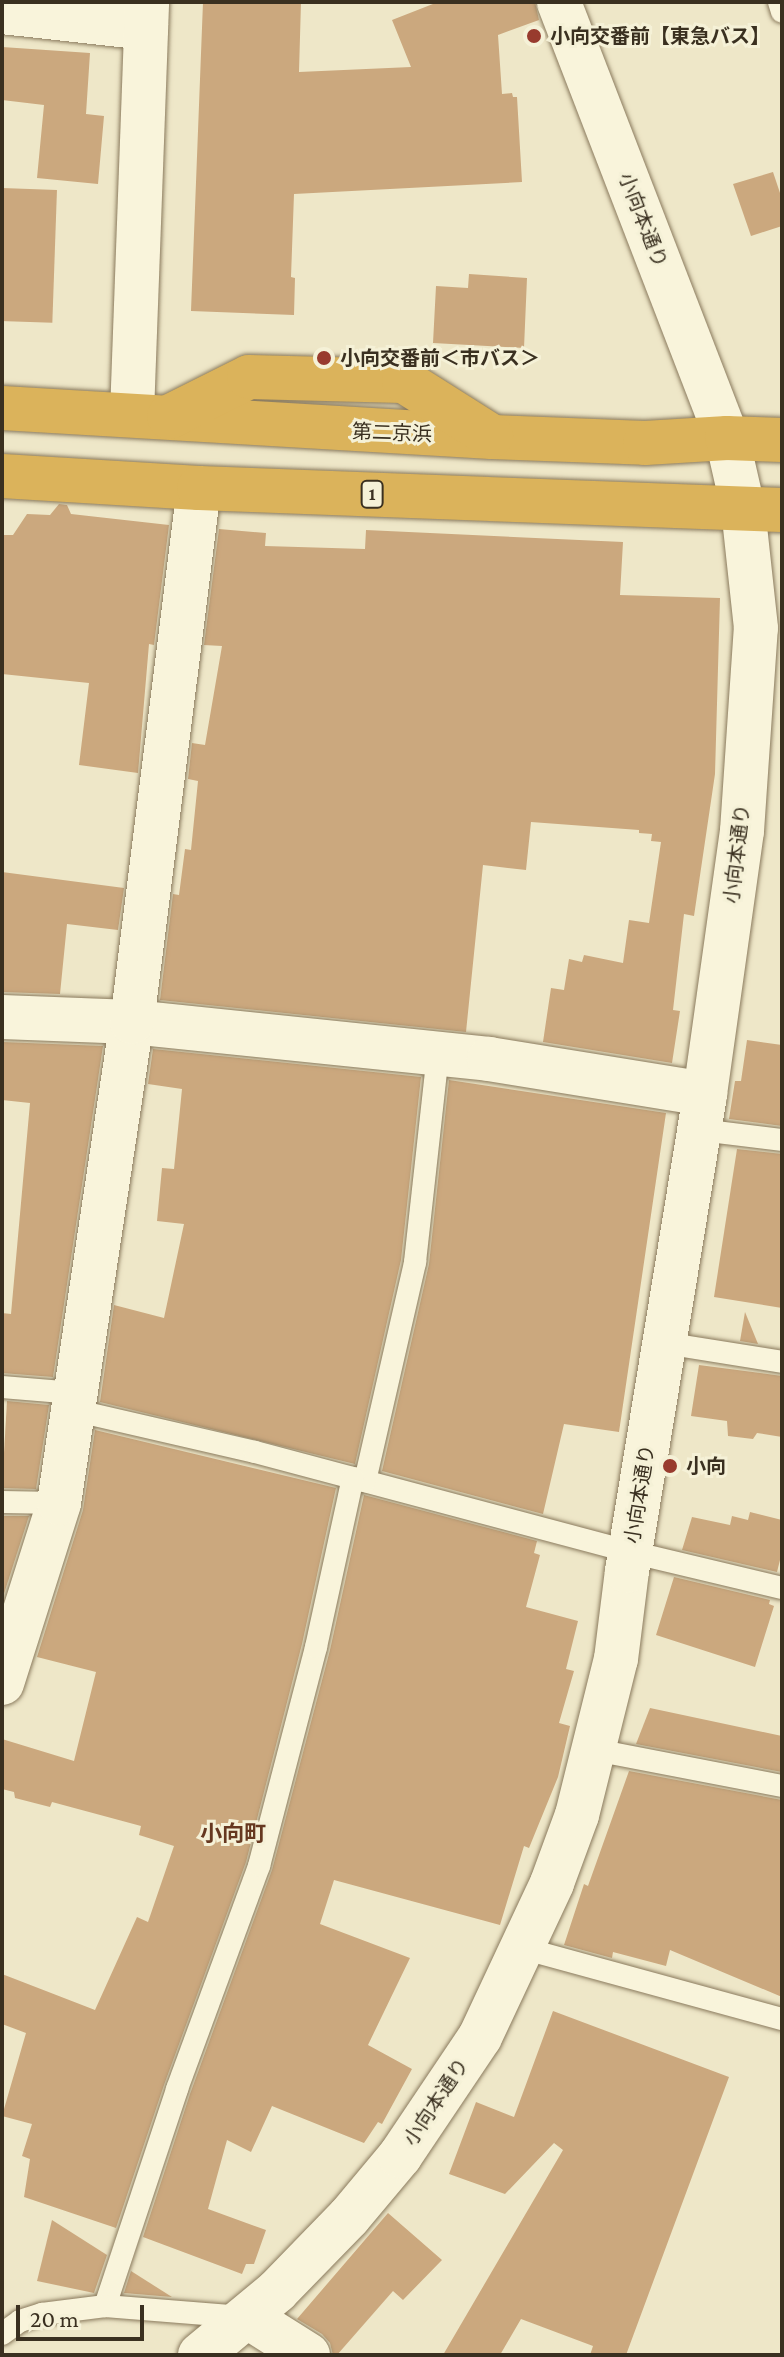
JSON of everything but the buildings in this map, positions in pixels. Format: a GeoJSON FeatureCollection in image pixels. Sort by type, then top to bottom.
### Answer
{"type":"FeatureCollection","features":[{"type":"Feature","properties":{"kind":"highway","name":"第二京浜"},"geometry":{"type":"LineString","coordinates":[[2,408],[492,437],[645,443],[727,438],[782,440]]}},
{"type":"Feature","properties":{"kind":"highway","name":"1"},"geometry":{"type":"LineString","coordinates":[[2,476],[199,488],[762,509]]}},
{"type":"Feature","properties":{"kind":"street","name":"小向本通り"},"geometry":{"type":"LineString","coordinates":[[200,2355],[248,2317],[349,2217],[400,2156],[480,2037],[557,1870],[595,1750],[616,1659],[702,1112],[742,831],[762,509],[727,438],[559,2]]}},
{"type":"Feature","properties":{"kind":"street"},"geometry":{"type":"LineString","coordinates":[[2,12],[146,15],[150,416]]}},
{"type":"Feature","properties":{"kind":"street"},"geometry":{"type":"LineString","coordinates":[[2,1683],[59,1503],[132,1022],[199,488]]}},
{"type":"Feature","properties":{"kind":"street"},"geometry":{"type":"LineString","coordinates":[[2,1017],[132,1022],[438,1054],[702,1112]]}},
{"type":"Feature","properties":{"kind":"street"},"geometry":{"type":"LineString","coordinates":[[248,2317],[308,2355]]}},
{"type":"Feature","properties":{"kind":"lane"},"geometry":{"type":"LineString","coordinates":[[779,2],[782,12]]}},
{"type":"Feature","properties":{"kind":"lane"},"geometry":{"type":"LineString","coordinates":[[105,2306],[177,2089],[259,1866],[415,1262],[438,1054]]}},
{"type":"Feature","properties":{"kind":"lane"},"geometry":{"type":"LineString","coordinates":[[702,1112],[782,1140]]}},
{"type":"Feature","properties":{"kind":"lane"},"geometry":{"type":"LineString","coordinates":[[664,1343],[782,1362]]}},
{"type":"Feature","properties":{"kind":"lane"},"geometry":{"type":"LineString","coordinates":[[2,1387],[74,1401],[631,1552],[782,1588]]}},
{"type":"Feature","properties":{"kind":"lane"},"geometry":{"type":"LineString","coordinates":[[2,1502],[59,1503]]}},
{"type":"Feature","properties":{"kind":"lane"},"geometry":{"type":"LineString","coordinates":[[595,1750],[782,1786]]}},
{"type":"Feature","properties":{"kind":"lane"},"geometry":{"type":"LineString","coordinates":[[522,1948],[782,2019]]}},
{"type":"Feature","properties":{"kind":"lane"},"geometry":{"type":"LineString","coordinates":[[2,2334],[20,2321],[42,2314],[105,2306],[248,2317]]}},
{"type":"Feature","properties":{"kind":"place","name":"小向交番前【東急バス】"},"geometry":{"type":"Point","coordinates":[534,36]}},
{"type":"Feature","properties":{"kind":"place","name":"小向交番前＜市バス＞"},"geometry":{"type":"Point","coordinates":[324,358]}},
{"type":"Feature","properties":{"kind":"place","name":"小向"},"geometry":{"type":"Point","coordinates":[670,1466]}},
{"type":"Feature","properties":{"kind":"district","name":"小向町"},"geometry":{"type":"Point","coordinates":[233,1834]}}]}
